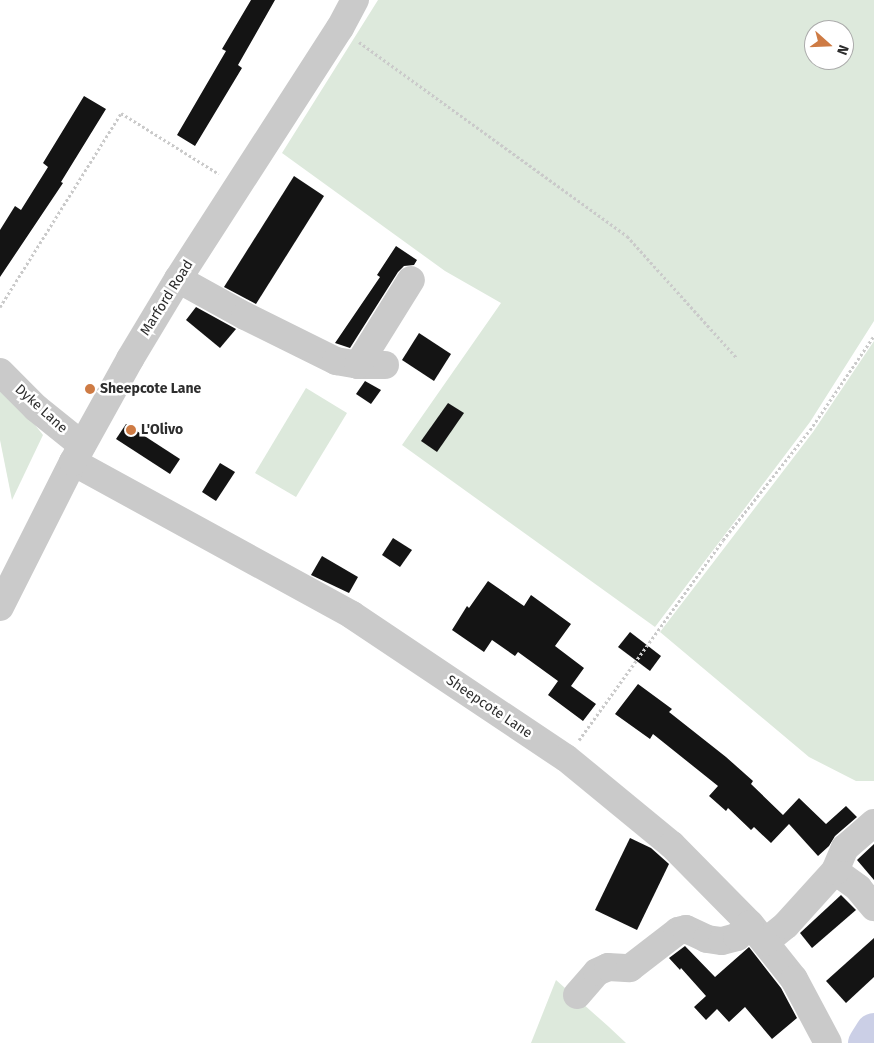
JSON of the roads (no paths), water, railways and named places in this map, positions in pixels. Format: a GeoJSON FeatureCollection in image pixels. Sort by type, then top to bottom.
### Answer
{"type":"FeatureCollection","features":[{"type":"Feature","properties":{"kind":"street","name":"Marford Road"},"geometry":{"type":"LineString","coordinates":[[0,607],[77,454],[130,359],[178,279],[340,28],[355,0]]}},
{"type":"Feature","properties":{"kind":"street"},"geometry":{"type":"LineString","coordinates":[[178,279],[244,316],[336,361],[358,365],[385,365]]}},
{"type":"Feature","properties":{"kind":"street"},"geometry":{"type":"LineString","coordinates":[[358,365],[411,280]]}},
{"type":"Feature","properties":{"kind":"street","name":"Dyke Lane"},"geometry":{"type":"LineString","coordinates":[[0,372],[36,408],[77,454]]}},
{"type":"Feature","properties":{"kind":"street","name":"Sheepcote Lane"},"geometry":{"type":"LineString","coordinates":[[77,454],[352,615],[566,758],[672,845],[757,933],[794,979],[828,1043]]}},
{"type":"Feature","properties":{"kind":"street"},"geometry":{"type":"LineString","coordinates":[[577,995],[597,972],[608,967],[630,968],[678,931],[686,929],[707,939],[722,942],[786,925],[835,871],[845,848],[874,823]]}},
{"type":"Feature","properties":{"kind":"street"},"geometry":{"type":"LineString","coordinates":[[835,871],[858,888],[874,907]]}},
{"type":"Feature","properties":{"kind":"waterway"},"geometry":{"type":"LineString","coordinates":[[867,1043],[874,1032]]}},
{"type":"Feature","properties":{"kind":"place","name":"Sheepcote Lane"},"geometry":{"type":"Point","coordinates":[90,389]}},
{"type":"Feature","properties":{"kind":"place","name":"L'Olivo"},"geometry":{"type":"Point","coordinates":[131,430]}}]}
